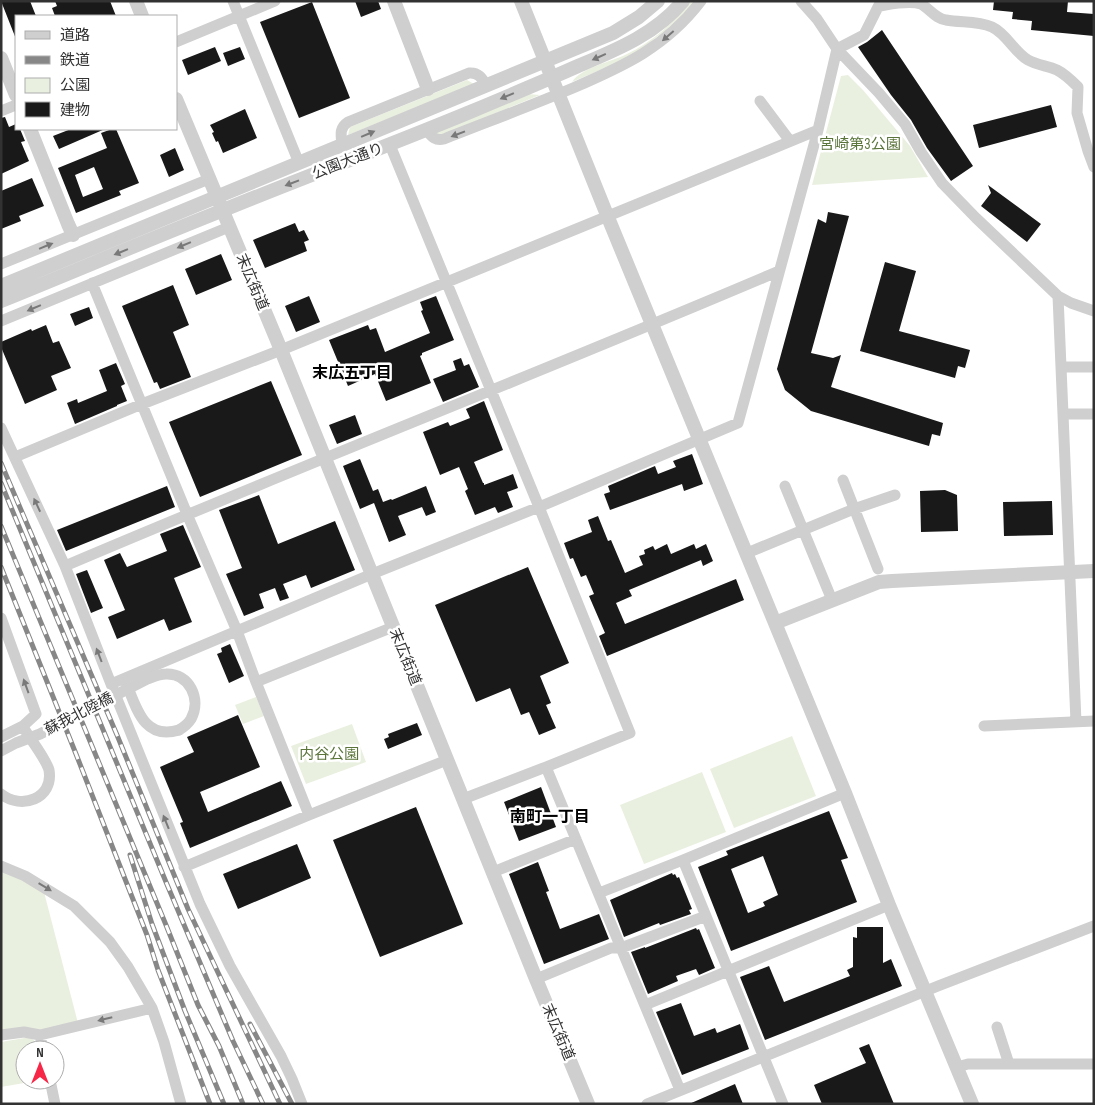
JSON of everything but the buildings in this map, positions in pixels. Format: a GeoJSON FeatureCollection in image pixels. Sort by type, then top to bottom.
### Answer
{"type":"FeatureCollection","features":[{"type":"Feature","properties":{"kind":"street"},"geometry":{"type":"LineString","coordinates":[[136,1],[142,15]]}},
{"type":"Feature","properties":{"kind":"street"},"geometry":{"type":"LineString","coordinates":[[233,1],[299,163]]}},
{"type":"Feature","properties":{"kind":"street"},"geometry":{"type":"LineString","coordinates":[[178,41],[275,1]]}},
{"type":"Feature","properties":{"kind":"street"},"geometry":{"type":"LineString","coordinates":[[394,1],[428,89]]}},
{"type":"Feature","properties":{"kind":"street"},"geometry":{"type":"LineString","coordinates":[[521,1],[889,905],[972,1104]]}},
{"type":"Feature","properties":{"kind":"street","name":"公園大通り"},"geometry":{"type":"LineString","coordinates":[[1,286],[613,33],[639,17],[658,1]]}},
{"type":"Feature","properties":{"kind":"street","name":"公園大通り"},"geometry":{"type":"LineString","coordinates":[[1,301],[552,78],[630,43],[661,22],[683,1]]}},
{"type":"Feature","properties":{"kind":"street"},"geometry":{"type":"LineString","coordinates":[[426,130],[436,140],[444,139],[559,94],[620,67],[654,48],[687,19],[701,1]]}},
{"type":"Feature","properties":{"kind":"street"},"geometry":{"type":"LineString","coordinates":[[801,1],[817,19],[837,49],[880,93],[905,124],[942,183],[1058,296],[1094,311]]}},
{"type":"Feature","properties":{"kind":"street"},"geometry":{"type":"LineString","coordinates":[[111,684],[738,423],[818,130],[837,49],[864,35],[880,3],[911,1],[922,4],[944,20],[974,22],[992,27],[1028,60],[1057,70],[1069,78],[1078,87],[1077,113],[1094,167]]}},
{"type":"Feature","properties":{"kind":"street"},"geometry":{"type":"LineString","coordinates":[[1,58],[15,93]]}},
{"type":"Feature","properties":{"kind":"street"},"geometry":{"type":"LineString","coordinates":[[342,145],[341,129],[348,122],[469,73],[480,76],[486,85]]}},
{"type":"Feature","properties":{"kind":"street"},"geometry":{"type":"LineString","coordinates":[[760,101],[790,141]]}},
{"type":"Feature","properties":{"kind":"street","name":"末広街道"},"geometry":{"type":"LineString","coordinates":[[178,104],[281,350],[588,1104]]}},
{"type":"Feature","properties":{"kind":"street"},"geometry":{"type":"LineString","coordinates":[[1,112],[15,105]]}},
{"type":"Feature","properties":{"kind":"street"},"geometry":{"type":"LineString","coordinates":[[30,130],[73,235]]}},
{"type":"Feature","properties":{"kind":"street"},"geometry":{"type":"LineString","coordinates":[[15,457],[818,130]]}},
{"type":"Feature","properties":{"kind":"street"},"geometry":{"type":"LineString","coordinates":[[390,145],[630,733],[463,799]]}},
{"type":"Feature","properties":{"kind":"street"},"geometry":{"type":"LineString","coordinates":[[1,264],[209,180]]}},
{"type":"Feature","properties":{"kind":"street"},"geometry":{"type":"LineString","coordinates":[[1,321],[229,227]]}},
{"type":"Feature","properties":{"kind":"street"},"geometry":{"type":"LineString","coordinates":[[65,566],[187,514],[653,325],[779,271]]}},
{"type":"Feature","properties":{"kind":"street"},"geometry":{"type":"LineString","coordinates":[[92,283],[236,631],[309,815]]}},
{"type":"Feature","properties":{"kind":"street"},"geometry":{"type":"LineString","coordinates":[[1058,296],[1076,722]]}},
{"type":"Feature","properties":{"kind":"street"},"geometry":{"type":"LineString","coordinates":[[1061,367],[1094,367]]}},
{"type":"Feature","properties":{"kind":"street"},"geometry":{"type":"LineString","coordinates":[[1063,414],[1094,414]]}},
{"type":"Feature","properties":{"kind":"street"},"geometry":{"type":"LineString","coordinates":[[1,428],[65,566],[200,904],[230,966],[281,1056],[302,1104]]}},
{"type":"Feature","properties":{"kind":"street"},"geometry":{"type":"LineString","coordinates":[[843,480],[878,569]]}},
{"type":"Feature","properties":{"kind":"street"},"geometry":{"type":"LineString","coordinates":[[785,486],[832,600]]}},
{"type":"Feature","properties":{"kind":"street"},"geometry":{"type":"LineString","coordinates":[[746,552],[803,531],[854,509],[895,495]]}},
{"type":"Feature","properties":{"kind":"street"},"geometry":{"type":"LineString","coordinates":[[775,623],[879,582],[1094,571]]}},
{"type":"Feature","properties":{"kind":"street"},"geometry":{"type":"LineString","coordinates":[[1,618],[36,714],[22,726],[1,737]]}},
{"type":"Feature","properties":{"kind":"street"},"geometry":{"type":"LineString","coordinates":[[256,682],[393,626]]}},
{"type":"Feature","properties":{"kind":"street","name":"蘇我北陸橋"},"geometry":{"type":"LineString","coordinates":[[1,750],[40,734],[125,691],[133,686],[156,675],[172,674],[180,677],[192,689],[195,704],[190,721],[179,730],[170,733],[158,732],[148,726],[141,716],[136,704],[132,696],[128,687],[124,678]]}},
{"type":"Feature","properties":{"kind":"street"},"geometry":{"type":"LineString","coordinates":[[984,726],[1094,721]]}},
{"type":"Feature","properties":{"kind":"street","name":"蘇我北陸橋"},"geometry":{"type":"LineString","coordinates":[[1,794],[18,802],[30,801],[41,795],[49,779],[46,763],[22,726]]}},
{"type":"Feature","properties":{"kind":"street"},"geometry":{"type":"LineString","coordinates":[[184,867],[447,760]]}},
{"type":"Feature","properties":{"kind":"street"},"geometry":{"type":"LineString","coordinates":[[546,767],[680,1090]]}},
{"type":"Feature","properties":{"kind":"street"},"geometry":{"type":"LineString","coordinates":[[599,893],[845,793]]}},
{"type":"Feature","properties":{"kind":"street"},"geometry":{"type":"LineString","coordinates":[[492,872],[576,839]]}},
{"type":"Feature","properties":{"kind":"street"},"geometry":{"type":"LineString","coordinates":[[683,860],[783,1104]]}},
{"type":"Feature","properties":{"kind":"street"},"geometry":{"type":"LineString","coordinates":[[2,864],[26,876],[74,906],[110,942],[128,967],[152,1008],[164,1042],[181,1104]]}},
{"type":"Feature","properties":{"kind":"street"},"geometry":{"type":"LineString","coordinates":[[645,1005],[889,905]]}},
{"type":"Feature","properties":{"kind":"street"},"geometry":{"type":"LineString","coordinates":[[536,979],[611,948],[621,948],[706,916]]}},
{"type":"Feature","properties":{"kind":"street"},"geometry":{"type":"LineString","coordinates":[[647,1104],[925,991],[1094,926]]}},
{"type":"Feature","properties":{"kind":"street"},"geometry":{"type":"LineString","coordinates":[[1,1035],[24,1032],[40,1035],[152,1008]]}},
{"type":"Feature","properties":{"kind":"street"},"geometry":{"type":"LineString","coordinates":[[997,1027],[1009,1064]]}},
{"type":"Feature","properties":{"kind":"street"},"geometry":{"type":"LineString","coordinates":[[40,1035],[41,1040]]}},
{"type":"Feature","properties":{"kind":"street"},"geometry":{"type":"LineString","coordinates":[[957,1068],[968,1064],[1094,1064]]}},
{"type":"Feature","properties":{"kind":"street"},"geometry":{"type":"LineString","coordinates":[[52,1090],[55,1104]]}},
{"type":"Feature","properties":{"kind":"green space"},"geometry":{"type":"Polygon","coordinates":[[[690,1],[696,1],[682,18],[629,58],[572,82],[583,72],[627,54],[654,38],[677,17],[690,1]]]}},
{"type":"Feature","properties":{"kind":"green space","name":"宮崎第3公園"},"geometry":{"type":"Polygon","coordinates":[[[848,75],[910,146],[928,177],[812,185],[841,76],[848,75]]]}},
{"type":"Feature","properties":{"kind":"green space"},"geometry":{"type":"Polygon","coordinates":[[[467,80],[474,84],[348,135],[350,127],[467,80]]]}},
{"type":"Feature","properties":{"kind":"green space"},"geometry":{"type":"Polygon","coordinates":[[[528,94],[540,95],[440,136],[434,133],[528,94]]]}},
{"type":"Feature","properties":{"kind":"green space"},"geometry":{"type":"Polygon","coordinates":[[[256,697],[264,716],[243,724],[235,705],[256,697]]]}},
{"type":"Feature","properties":{"kind":"green space","name":"内谷公園"},"geometry":{"type":"Polygon","coordinates":[[[352,724],[366,762],[306,784],[291,746],[352,724]]]}},
{"type":"Feature","properties":{"kind":"green space"},"geometry":{"type":"Polygon","coordinates":[[[792,736],[816,796],[734,828],[710,769],[792,736]]]}},
{"type":"Feature","properties":{"kind":"green space"},"geometry":{"type":"Polygon","coordinates":[[[702,772],[726,832],[644,864],[620,805],[702,772]]]}},
{"type":"Feature","properties":{"kind":"green space"},"geometry":{"type":"Polygon","coordinates":[[[1,868],[44,892],[78,1023],[49,1029],[1,1033],[1,868]]]}},
{"type":"Feature","properties":{"kind":"green space"},"geometry":{"type":"Polygon","coordinates":[[[30,1037],[34,1040],[15,1040],[15,1085],[1,1087],[1,1042],[30,1037]]]}},
{"type":"Feature","properties":{"kind":"railway"},"geometry":{"type":"LineString","coordinates":[[1,463],[117,735],[188,909],[280,1104]]}},
{"type":"Feature","properties":{"kind":"railway"},"geometry":{"type":"LineString","coordinates":[[1,483],[233,1041],[263,1104]]}},
{"type":"Feature","properties":{"kind":"railway"},"geometry":{"type":"LineString","coordinates":[[1,526],[198,1005],[219,1046],[243,1104]]}},
{"type":"Feature","properties":{"kind":"railway"},"geometry":{"type":"LineString","coordinates":[[1,567],[147,935],[158,970],[210,1104]]}},
{"type":"Feature","properties":{"kind":"railway"},"geometry":{"type":"LineString","coordinates":[[130,855],[152,924],[185,1011],[224,1104]]}},
{"type":"Feature","properties":{"kind":"railway"},"geometry":{"type":"LineString","coordinates":[[250,1024],[292,1104]]}},
{"type":"Feature","properties":{"kind":"district","name":"末広五丁目"},"geometry":{"type":"Point","coordinates":[352,373]}},
{"type":"Feature","properties":{"kind":"district","name":"南町一丁目"},"geometry":{"type":"Point","coordinates":[550,817]}}]}
